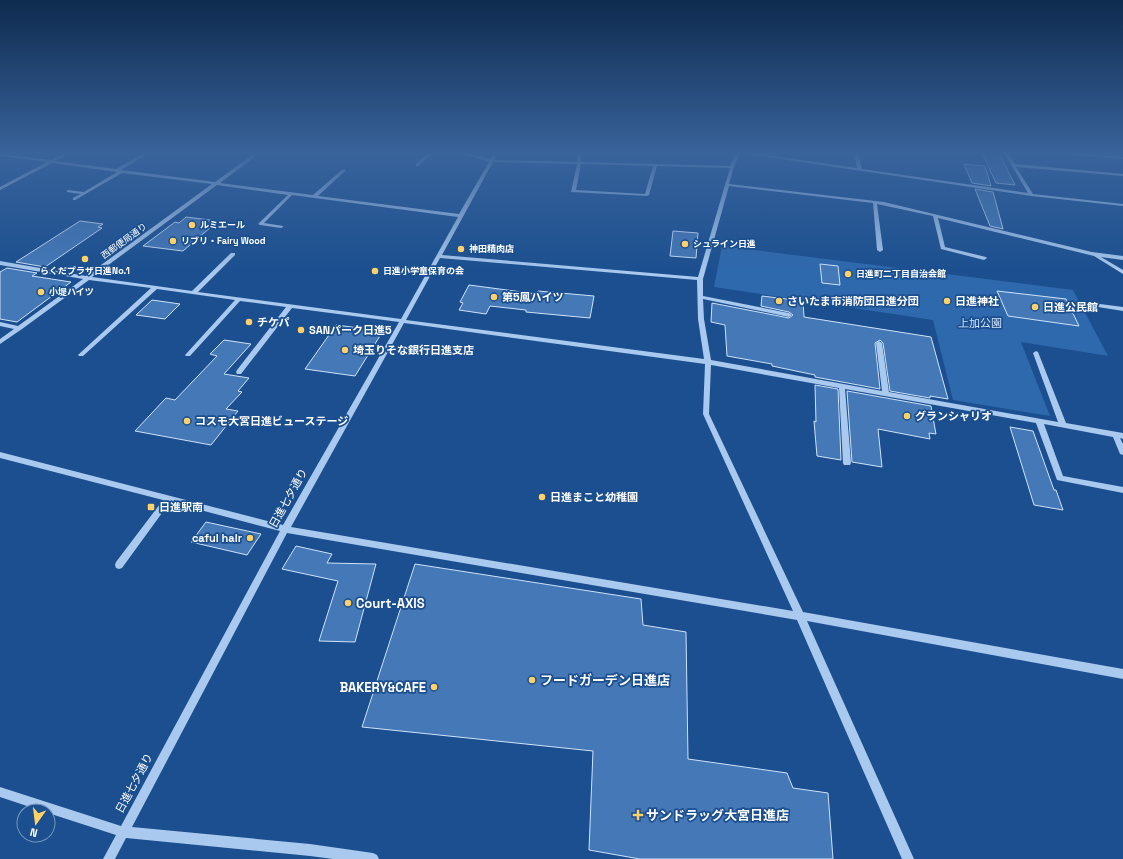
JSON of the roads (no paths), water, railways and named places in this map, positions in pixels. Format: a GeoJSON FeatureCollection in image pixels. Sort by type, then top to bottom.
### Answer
{"type":"FeatureCollection","features":[{"type":"Feature","properties":{"kind":"street"},"geometry":{"type":"LineString","coordinates":[[75,199],[85,193]]}},
{"type":"Feature","properties":{"kind":"street","name":"西郵便局通り"},"geometry":{"type":"LineString","coordinates":[[0,342],[204,193]]}},
{"type":"Feature","properties":{"kind":"street"},"geometry":{"type":"LineString","coordinates":[[281,227],[260,224],[292,193]]}},
{"type":"Feature","properties":{"kind":"street"},"geometry":{"type":"LineString","coordinates":[[293,193],[460,216]]}},
{"type":"Feature","properties":{"kind":"street"},"geometry":{"type":"LineString","coordinates":[[315,196],[318,193]]}},
{"type":"Feature","properties":{"kind":"street","name":"日進七夕通り"},"geometry":{"type":"LineString","coordinates":[[109,859],[285,529],[473,193]]}},
{"type":"Feature","properties":{"kind":"street"},"geometry":{"type":"LineString","coordinates":[[612,193],[647,195],[648,193]]}},
{"type":"Feature","properties":{"kind":"street"},"geometry":{"type":"LineString","coordinates":[[726,193],[700,278],[701,319],[708,362],[706,414],[800,616],[908,859]]}},
{"type":"Feature","properties":{"kind":"street"},"geometry":{"type":"LineString","coordinates":[[798,193],[875,202],[935,215],[1092,254],[1123,258]]}},
{"type":"Feature","properties":{"kind":"street"},"geometry":{"type":"LineString","coordinates":[[1018,193],[1120,205],[1123,212]]}},
{"type":"Feature","properties":{"kind":"street"},"geometry":{"type":"LineString","coordinates":[[875,202],[880,250]]}},
{"type":"Feature","properties":{"kind":"street"},"geometry":{"type":"LineString","coordinates":[[935,215],[943,248],[984,258]]}},
{"type":"Feature","properties":{"kind":"street"},"geometry":{"type":"LineString","coordinates":[[194,293],[233,254]]}},
{"type":"Feature","properties":{"kind":"street"},"geometry":{"type":"LineString","coordinates":[[1092,254],[1123,272]]}},
{"type":"Feature","properties":{"kind":"street"},"geometry":{"type":"LineString","coordinates":[[438,256],[700,278]]}},
{"type":"Feature","properties":{"kind":"street"},"geometry":{"type":"LineString","coordinates":[[0,263],[88,278],[194,293],[708,362],[1119,435],[1123,452]]}},
{"type":"Feature","properties":{"kind":"street"},"geometry":{"type":"LineString","coordinates":[[81,355],[156,287]]}},
{"type":"Feature","properties":{"kind":"street"},"geometry":{"type":"LineString","coordinates":[[701,297],[789,315]]}},
{"type":"Feature","properties":{"kind":"street"},"geometry":{"type":"LineString","coordinates":[[188,355],[239,299]]}},
{"type":"Feature","properties":{"kind":"street"},"geometry":{"type":"LineString","coordinates":[[239,372],[290,306]]}},
{"type":"Feature","properties":{"kind":"street"},"geometry":{"type":"LineString","coordinates":[[1100,306],[1123,309]]}},
{"type":"Feature","properties":{"kind":"street"},"geometry":{"type":"LineString","coordinates":[[0,324],[20,328]]}},
{"type":"Feature","properties":{"kind":"street"},"geometry":{"type":"LineString","coordinates":[[879,343],[886,394]]}},
{"type":"Feature","properties":{"kind":"street"},"geometry":{"type":"LineString","coordinates":[[1036,353],[1064,425]]}},
{"type":"Feature","properties":{"kind":"street"},"geometry":{"type":"LineString","coordinates":[[842,386],[847,463]]}},
{"type":"Feature","properties":{"kind":"street"},"geometry":{"type":"LineString","coordinates":[[1039,421],[1060,478],[1123,490]]}},
{"type":"Feature","properties":{"kind":"street"},"geometry":{"type":"LineString","coordinates":[[0,455],[285,529],[800,616],[1123,674]]}},
{"type":"Feature","properties":{"kind":"street"},"geometry":{"type":"LineString","coordinates":[[120,565],[168,499]]}},
{"type":"Feature","properties":{"kind":"street"},"geometry":{"type":"LineString","coordinates":[[0,792],[123,832],[310,850],[373,859]]}},
{"type":"Feature","properties":{"kind":"place","name":"ルミエール"},"geometry":{"type":"Point","coordinates":[192,225]}},
{"type":"Feature","properties":{"kind":"place","name":"リブリ・Fairy Wood"},"geometry":{"type":"Point","coordinates":[173,241]}},
{"type":"Feature","properties":{"kind":"place","name":"シュライン日進"},"geometry":{"type":"Point","coordinates":[685,244]}},
{"type":"Feature","properties":{"kind":"place","name":"神田精肉店"},"geometry":{"type":"Point","coordinates":[461,249]}},
{"type":"Feature","properties":{"kind":"place","name":"らくだプラザ日進No.1"},"geometry":{"type":"Point","coordinates":[85,259]}},
{"type":"Feature","properties":{"kind":"place","name":"日進小学童保育の会"},"geometry":{"type":"Point","coordinates":[375,271]}},
{"type":"Feature","properties":{"kind":"place","name":"日進町二丁目自治会館"},"geometry":{"type":"Point","coordinates":[848,274]}},
{"type":"Feature","properties":{"kind":"place","name":"小堤ハイツ"},"geometry":{"type":"Point","coordinates":[41,292]}},
{"type":"Feature","properties":{"kind":"place","name":"第5鳳ハイツ"},"geometry":{"type":"Point","coordinates":[494,297]}},
{"type":"Feature","properties":{"kind":"place","name":"さいたま市消防団日進分団"},"geometry":{"type":"Point","coordinates":[779,301]}},
{"type":"Feature","properties":{"kind":"place","name":"日進神社"},"geometry":{"type":"Point","coordinates":[947,301]}},
{"type":"Feature","properties":{"kind":"place","name":"日進公民館"},"geometry":{"type":"Point","coordinates":[1035,307]}},
{"type":"Feature","properties":{"kind":"place","name":"チケパ"},"geometry":{"type":"Point","coordinates":[249,322]}},
{"type":"Feature","properties":{"kind":"place","name":"SANパーク日進5"},"geometry":{"type":"Point","coordinates":[301,330]}},
{"type":"Feature","properties":{"kind":"place","name":"埼玉りそな銀行日進支店"},"geometry":{"type":"Point","coordinates":[345,350]}},
{"type":"Feature","properties":{"kind":"place","name":"グランシャリオ"},"geometry":{"type":"Point","coordinates":[907,416]}},
{"type":"Feature","properties":{"kind":"place","name":"コスモ大宮日進ビューステージ"},"geometry":{"type":"Point","coordinates":[187,421]}},
{"type":"Feature","properties":{"kind":"place","name":"日進まこと幼稚園"},"geometry":{"type":"Point","coordinates":[542,497]}},
{"type":"Feature","properties":{"kind":"place","name":"日進駅南"},"geometry":{"type":"Point","coordinates":[151,507]}},
{"type":"Feature","properties":{"kind":"place","name":"caful hair"},"geometry":{"type":"Point","coordinates":[250,538]}},
{"type":"Feature","properties":{"kind":"place","name":"Court-AXIS"},"geometry":{"type":"Point","coordinates":[348,603]}},
{"type":"Feature","properties":{"kind":"place","name":"フードガーデン日進店"},"geometry":{"type":"Point","coordinates":[532,680]}},
{"type":"Feature","properties":{"kind":"place","name":"BAKERY&CAFE"},"geometry":{"type":"Point","coordinates":[434,687]}},
{"type":"Feature","properties":{"kind":"place","name":"サンドラッグ大宮日進店"},"geometry":{"type":"Point","coordinates":[638,815]}},
{"type":"Feature","properties":{"kind":"park label","name":"上加公園"},"geometry":{"type":"Point","coordinates":[980,323]}}]}
